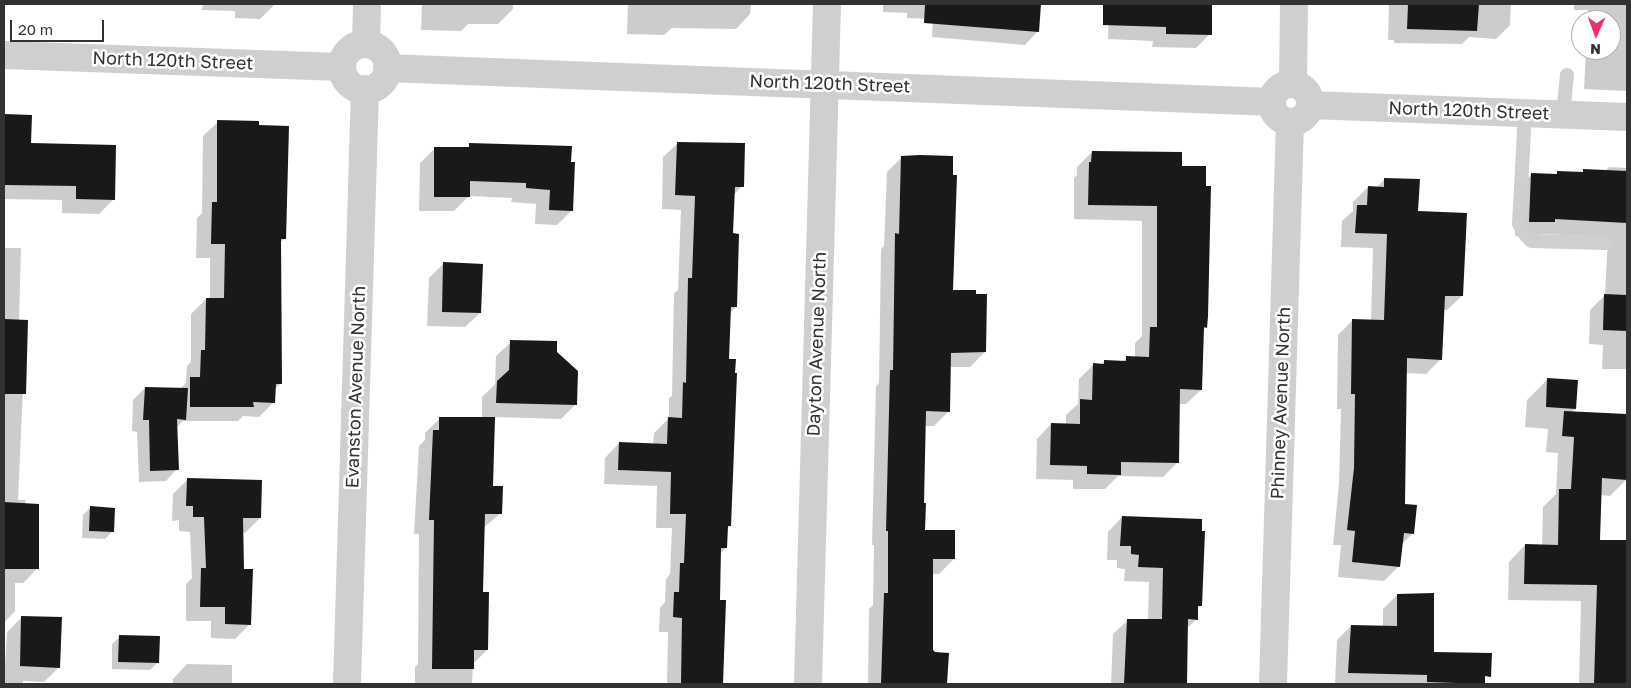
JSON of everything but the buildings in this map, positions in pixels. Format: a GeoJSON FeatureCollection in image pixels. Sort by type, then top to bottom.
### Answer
{"type":"FeatureCollection","features":[{"type":"Feature","properties":{"kind":"street"},"geometry":{"type":"LineString","coordinates":[[366,43],[367,4]]}},
{"type":"Feature","properties":{"kind":"street","name":"Dayton Avenue North"},"geometry":{"type":"LineString","coordinates":[[808,684],[827,4]]}},
{"type":"Feature","properties":{"kind":"street"},"geometry":{"type":"LineString","coordinates":[[1292,83],[1294,4]]}},
{"type":"Feature","properties":{"kind":"street"},"geometry":{"type":"LineString","coordinates":[[366,43],[380,50],[385,56],[387,68],[384,79],[379,85],[358,89],[346,80],[341,67],[350,48],[366,43]]}},
{"type":"Feature","properties":{"kind":"street","name":"North 120th Street"},"geometry":{"type":"LineString","coordinates":[[4,55],[341,67]]}},
{"type":"Feature","properties":{"kind":"street","name":"North 120th Street"},"geometry":{"type":"LineString","coordinates":[[387,68],[1272,102]]}},
{"type":"Feature","properties":{"kind":"street"},"geometry":{"type":"LineString","coordinates":[[1292,83],[1305,88],[1309,94],[1300,114],[1275,114],[1272,102],[1276,91],[1286,84],[1292,83]]}},
{"type":"Feature","properties":{"kind":"street","name":"Evanston Avenue North"},"geometry":{"type":"LineString","coordinates":[[347,684],[365,89]]}},
{"type":"Feature","properties":{"kind":"street","name":"North 120th Street"},"geometry":{"type":"LineString","coordinates":[[1300,114],[1525,113],[1627,117]]}},
{"type":"Feature","properties":{"kind":"street","name":"Phinney Avenue North"},"geometry":{"type":"LineString","coordinates":[[1273,684],[1300,114]]}},
{"type":"Feature","properties":{"kind":"lane"},"geometry":{"type":"LineString","coordinates":[[1563,114],[1567,75]]}},
{"type":"Feature","properties":{"kind":"lane"},"geometry":{"type":"LineString","coordinates":[[1525,113],[1519,224],[1524,234],[1531,240],[1605,243]]}}]}
